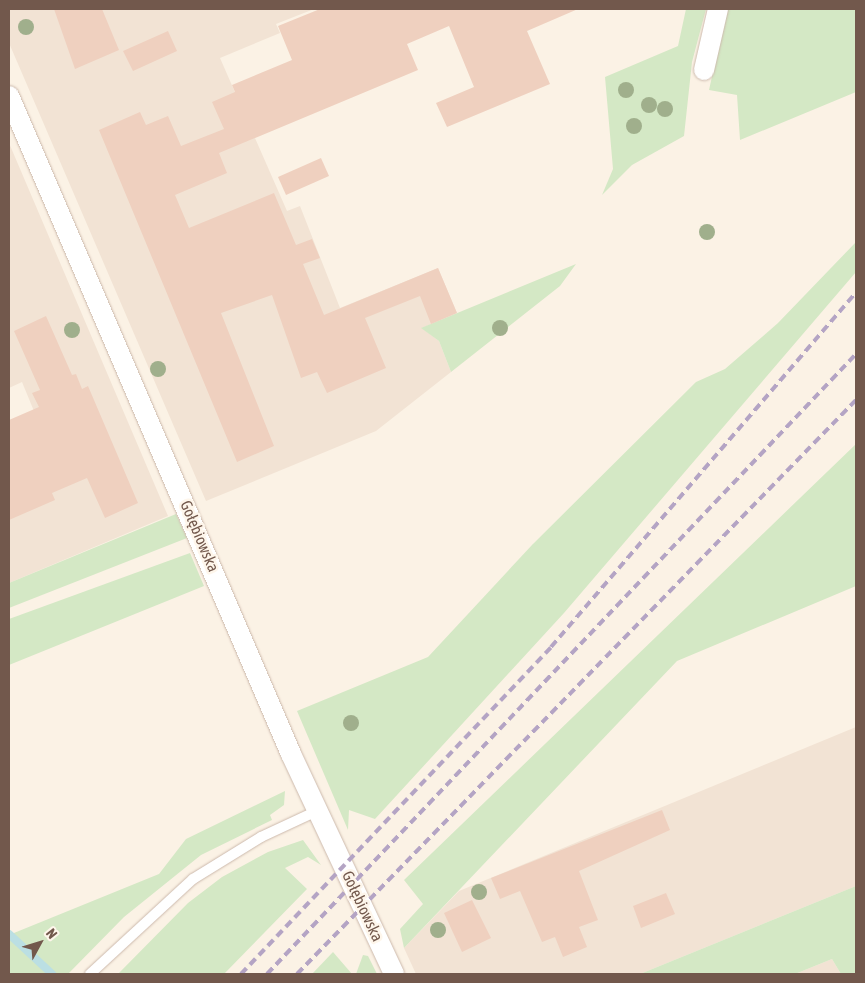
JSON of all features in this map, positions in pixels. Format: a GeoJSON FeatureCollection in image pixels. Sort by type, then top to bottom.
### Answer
{"type":"FeatureCollection","features":[{"type":"Feature","properties":{"kind":"street"},"geometry":{"type":"LineString","coordinates":[[704,70],[718,9]]}},
{"type":"Feature","properties":{"kind":"street","name":"Gołębiowska"},"geometry":{"type":"LineString","coordinates":[[9,96],[319,810],[394,974]]}},
{"type":"Feature","properties":{"kind":"lane"},"geometry":{"type":"LineString","coordinates":[[90,974],[193,879],[261,837],[319,810]]}},
{"type":"Feature","properties":{"kind":"shaded area"},"geometry":{"type":"Polygon","coordinates":[[[9,9],[314,9],[276,24],[280,33],[220,58],[287,211],[300,206],[340,308],[438,268],[457,313],[422,328],[439,341],[451,372],[376,431],[206,501],[9,43],[9,9]]]}},
{"type":"Feature","properties":{"kind":"shaded area"},"geometry":{"type":"Polygon","coordinates":[[[9,143],[168,516],[9,583],[9,496],[24,489],[9,448],[43,433],[22,382],[9,388],[9,143]]]}},
{"type":"Feature","properties":{"kind":"shaded area"},"geometry":{"type":"Polygon","coordinates":[[[856,727],[856,886],[640,974],[416,974],[404,948],[459,891],[856,727]]]}},
{"type":"Feature","properties":{"kind":"shaded area"},"geometry":{"type":"Polygon","coordinates":[[[832,959],[841,974],[795,974],[832,959]]]}},
{"type":"Feature","properties":{"kind":"green space"},"geometry":{"type":"Polygon","coordinates":[[[686,9],[706,9],[692,62],[684,136],[632,165],[602,195],[613,169],[605,77],[678,46],[686,9]]]}},
{"type":"Feature","properties":{"kind":"green space"},"geometry":{"type":"Polygon","coordinates":[[[727,9],[856,9],[856,92],[740,140],[737,95],[709,90],[727,9]]]}},
{"type":"Feature","properties":{"kind":"green space"},"geometry":{"type":"Polygon","coordinates":[[[856,242],[856,272],[564,613],[375,819],[349,810],[348,830],[297,711],[428,657],[532,545],[696,382],[725,369],[778,323],[856,242]]]}},
{"type":"Feature","properties":{"kind":"green space"},"geometry":{"type":"Polygon","coordinates":[[[576,264],[560,286],[451,372],[439,341],[421,328],[576,264]]]}},
{"type":"Feature","properties":{"kind":"green space"},"geometry":{"type":"Polygon","coordinates":[[[856,444],[856,586],[677,661],[404,948],[400,929],[423,904],[404,880],[856,444]]]}},
{"type":"Feature","properties":{"kind":"green space"},"geometry":{"type":"Polygon","coordinates":[[[176,514],[187,538],[9,608],[9,583],[176,514]]]}},
{"type":"Feature","properties":{"kind":"green space"},"geometry":{"type":"Polygon","coordinates":[[[190,553],[204,586],[9,665],[9,619],[190,553]]]}},
{"type":"Feature","properties":{"kind":"green space"},"geometry":{"type":"Polygon","coordinates":[[[285,791],[284,805],[270,815],[272,820],[201,855],[124,917],[68,974],[9,974],[9,935],[159,874],[186,839],[285,791]]]}},
{"type":"Feature","properties":{"kind":"green space"},"geometry":{"type":"Polygon","coordinates":[[[303,840],[321,865],[308,857],[285,868],[307,889],[224,974],[118,974],[188,903],[222,877],[268,852],[303,840]]]}},
{"type":"Feature","properties":{"kind":"green space"},"geometry":{"type":"Polygon","coordinates":[[[856,886],[856,974],[841,974],[832,959],[795,974],[640,974],[856,886]]]}},
{"type":"Feature","properties":{"kind":"green space"},"geometry":{"type":"Polygon","coordinates":[[[333,952],[352,974],[312,974],[333,952]]]}},
{"type":"Feature","properties":{"kind":"green space"},"geometry":{"type":"Polygon","coordinates":[[[363,955],[368,956],[377,974],[356,974],[363,955]]]}},
{"type":"Feature","properties":{"kind":"building"},"geometry":{"type":"Polygon","coordinates":[[[54,9],[102,9],[119,50],[75,69],[54,9]]]}},
{"type":"Feature","properties":{"kind":"building"},"geometry":{"type":"Polygon","coordinates":[[[320,9],[578,9],[527,31],[550,84],[447,127],[436,103],[474,87],[449,26],[407,44],[418,70],[219,153],[227,173],[175,195],[189,228],[274,193],[296,245],[312,239],[320,258],[303,264],[324,315],[438,268],[457,313],[431,324],[420,296],[365,318],[386,368],[327,393],[317,372],[301,378],[272,295],[221,313],[274,446],[237,462],[99,130],[140,112],[146,125],[168,116],[181,146],[224,129],[212,102],[235,92],[232,85],[292,60],[278,26],[320,9]]]}},
{"type":"Feature","properties":{"kind":"building"},"geometry":{"type":"Polygon","coordinates":[[[168,31],[177,51],[133,71],[123,51],[168,31]]]}},
{"type":"Feature","properties":{"kind":"building"},"geometry":{"type":"Polygon","coordinates":[[[321,158],[329,176],[286,195],[278,177],[321,158]]]}},
{"type":"Feature","properties":{"kind":"building"},"geometry":{"type":"Polygon","coordinates":[[[46,316],[72,375],[76,374],[82,389],[88,386],[138,503],[105,518],[87,478],[52,493],[55,500],[9,520],[9,420],[39,407],[32,393],[40,390],[14,331],[46,316]]]}},
{"type":"Feature","properties":{"kind":"building"},"geometry":{"type":"Polygon","coordinates":[[[662,810],[670,830],[579,871],[598,920],[579,927],[587,947],[563,957],[555,937],[542,942],[520,891],[500,899],[491,878],[662,810]]]}},
{"type":"Feature","properties":{"kind":"building"},"geometry":{"type":"Polygon","coordinates":[[[666,893],[675,914],[641,928],[633,906],[666,893]]]}},
{"type":"Feature","properties":{"kind":"building"},"geometry":{"type":"Polygon","coordinates":[[[472,900],[491,938],[462,952],[444,913],[472,900]]]}},
{"type":"Feature","properties":{"kind":"waterway"},"geometry":{"type":"LineString","coordinates":[[9,934],[52,974]]}},
{"type":"Feature","properties":{"kind":"railway"},"geometry":{"type":"LineString","coordinates":[[241,974],[551,647],[856,293]]}},
{"type":"Feature","properties":{"kind":"railway"},"geometry":{"type":"LineString","coordinates":[[267,974],[856,354]]}},
{"type":"Feature","properties":{"kind":"railway"},"geometry":{"type":"LineString","coordinates":[[297,974],[856,400]]}}]}
